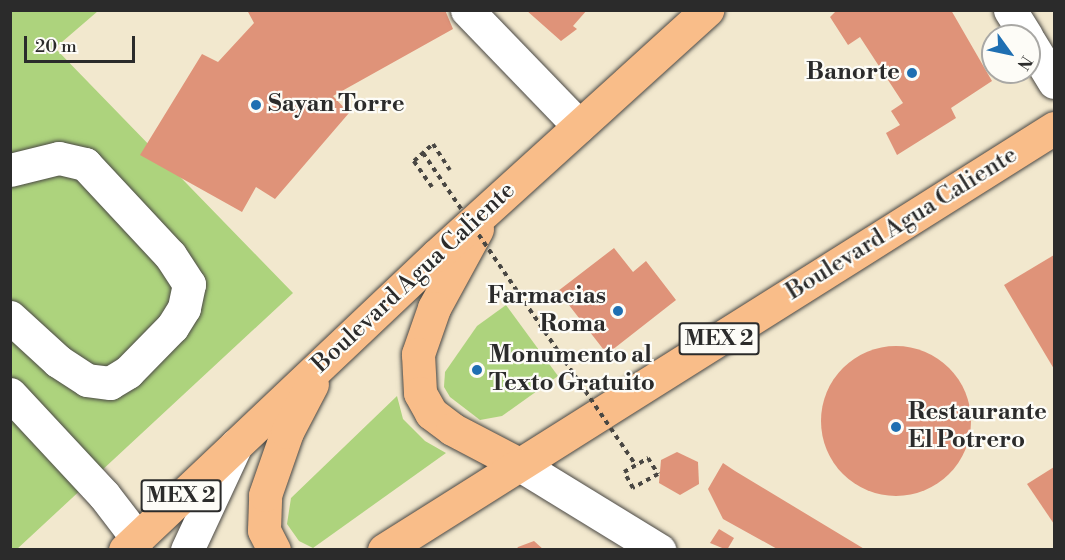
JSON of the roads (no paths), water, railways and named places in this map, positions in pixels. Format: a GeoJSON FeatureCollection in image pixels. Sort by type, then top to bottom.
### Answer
{"type":"FeatureCollection","features":[{"type":"Feature","properties":{"kind":"main road","name":"Boulevard Agua Caliente"},"geometry":{"type":"LineString","coordinates":[[132,546],[324,361],[707,10]]}},
{"type":"Feature","properties":{"kind":"main road","name":"Boulevard Agua Caliente"},"geometry":{"type":"LineString","coordinates":[[384,549],[517,463],[1054,128]]}},
{"type":"Feature","properties":{"kind":"main road"},"geometry":{"type":"LineString","coordinates":[[488,209],[434,308],[418,354],[420,393],[431,413],[452,429],[517,463]]}},
{"type":"Feature","properties":{"kind":"main road"},"geometry":{"type":"LineString","coordinates":[[274,549],[264,530],[265,495],[287,432],[324,361]]}},
{"type":"Feature","properties":{"kind":"street"},"geometry":{"type":"LineString","coordinates":[[467,10],[579,126]]}},
{"type":"Feature","properties":{"kind":"street"},"geometry":{"type":"LineString","coordinates":[[1010,10],[1019,24]]}},
{"type":"Feature","properties":{"kind":"street"},"geometry":{"type":"LineString","coordinates":[[1041,61],[1054,82]]}},
{"type":"Feature","properties":{"kind":"street"},"geometry":{"type":"LineString","coordinates":[[10,170],[59,158],[84,164],[170,255],[189,284],[184,308],[172,327],[128,372],[110,383],[87,380],[14,327]]}},
{"type":"Feature","properties":{"kind":"street"},"geometry":{"type":"LineString","coordinates":[[10,394],[104,495],[132,546]]}},
{"type":"Feature","properties":{"kind":"street"},"geometry":{"type":"LineString","coordinates":[[187,549],[237,443]]}},
{"type":"Feature","properties":{"kind":"street"},"geometry":{"type":"LineString","coordinates":[[517,463],[659,549]]}},
{"type":"Feature","properties":{"kind":"place","name":"Banorte"},"geometry":{"type":"Point","coordinates":[912,73]}},
{"type":"Feature","properties":{"kind":"place","name":"Sayan Torre"},"geometry":{"type":"Point","coordinates":[256,105]}},
{"type":"Feature","properties":{"kind":"place","name":"Farmacias Roma"},"geometry":{"type":"Point","coordinates":[618,311]}},
{"type":"Feature","properties":{"kind":"place","name":"Monumento al Texto Gratuito"},"geometry":{"type":"Point","coordinates":[477,370]}},
{"type":"Feature","properties":{"kind":"place","name":"Restaurante El Potrero"},"geometry":{"type":"Point","coordinates":[896,427]}}]}
